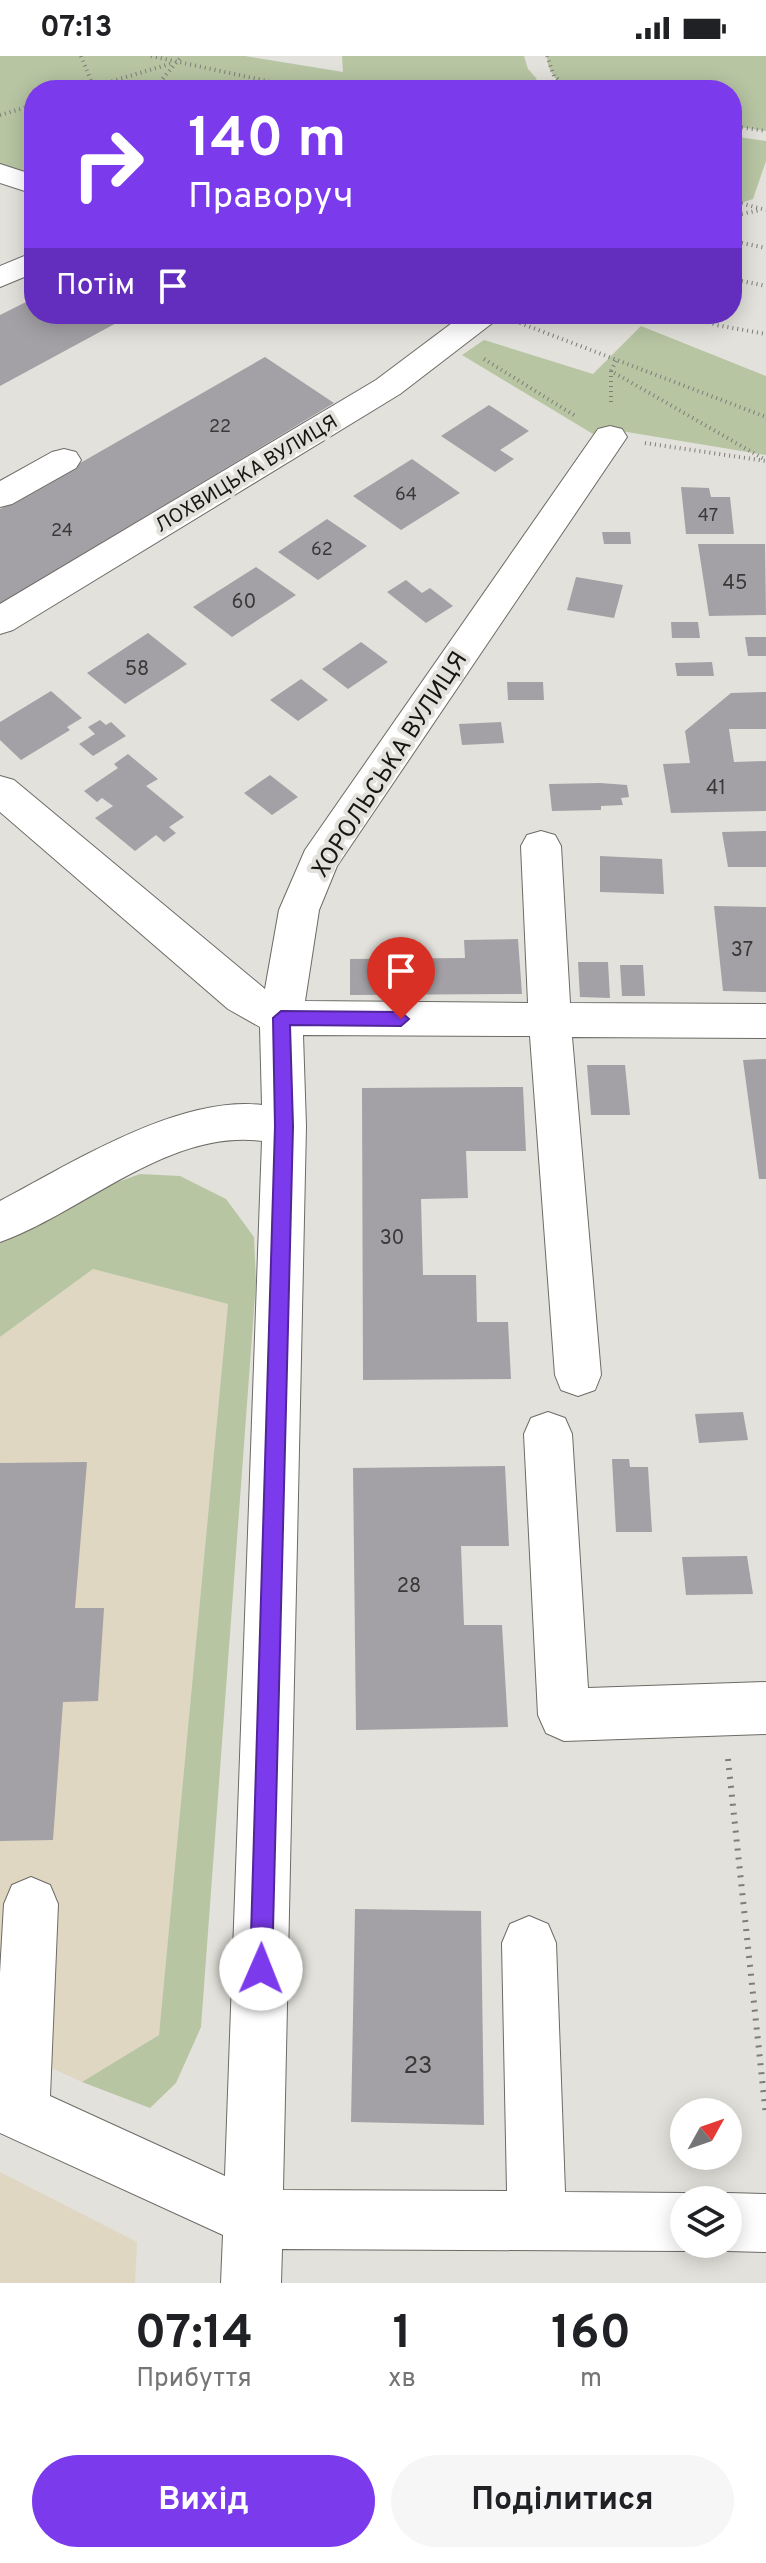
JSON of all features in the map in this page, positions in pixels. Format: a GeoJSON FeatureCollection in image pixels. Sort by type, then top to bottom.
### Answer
{"type":"FeatureCollection","features":[{"type":"Feature","properties":{"kind":"street"},"geometry":{"type":"LineString","coordinates":[[0,173],[24,181]]}},
{"type":"Feature","properties":{"kind":"street"},"geometry":{"type":"LineString","coordinates":[[0,278],[24,266]]}},
{"type":"Feature","properties":{"kind":"street","name":"ЛОХВИЦЬКА ВУЛИЦЯ"},"geometry":{"type":"LineString","coordinates":[[0,621],[388,387],[486,324]]}},
{"type":"Feature","properties":{"kind":"street","name":"ХОРОЛЬСЬКА ВУЛИЦЯ"},"geometry":{"type":"LineString","coordinates":[[251,2283],[284,1126],[281,1018],[299,910],[319,861],[610,437]]}},
{"type":"Feature","properties":{"kind":"street"},"geometry":{"type":"LineString","coordinates":[[0,496],[64,460]]}},
{"type":"Feature","properties":{"kind":"street"},"geometry":{"type":"LineString","coordinates":[[0,790],[243,997],[281,1018],[766,1021]]}},
{"type":"Feature","properties":{"kind":"street"},"geometry":{"type":"LineString","coordinates":[[541,846],[550,1020],[578,1375]]}},
{"type":"Feature","properties":{"kind":"street"},"geometry":{"type":"LineString","coordinates":[[0,1223],[154,1142],[237,1120],[284,1126]]}},
{"type":"Feature","properties":{"kind":"street"},"geometry":{"type":"LineString","coordinates":[[548,1434],[564,1715],[744,1709]]}},
{"type":"Feature","properties":{"kind":"street"},"geometry":{"type":"LineString","coordinates":[[31,1904],[10,2108],[254,2219],[670,2222]]}},
{"type":"Feature","properties":{"kind":"street"},"geometry":{"type":"LineString","coordinates":[[529,1943],[537,2221]]}},
{"type":"Feature","properties":{"kind":"street"},"geometry":{"type":"LineString","coordinates":[[742,2222],[766,2223]]}},
{"type":"Feature","properties":{"kind":"path"},"geometry":{"type":"LineString","coordinates":[[81,56],[91,80]]}},
{"type":"Feature","properties":{"kind":"path"},"geometry":{"type":"LineString","coordinates":[[151,56],[258,80]]}},
{"type":"Feature","properties":{"kind":"path"},"geometry":{"type":"LineString","coordinates":[[161,80],[182,56]]}},
{"type":"Feature","properties":{"kind":"path"},"geometry":{"type":"LineString","coordinates":[[547,56],[546,61],[557,80]]}},
{"type":"Feature","properties":{"kind":"path"},"geometry":{"type":"LineString","coordinates":[[120,80],[174,63]]}},
{"type":"Feature","properties":{"kind":"path"},"geometry":{"type":"LineString","coordinates":[[0,115],[24,108]]}},
{"type":"Feature","properties":{"kind":"path"},"geometry":{"type":"LineString","coordinates":[[742,127],[766,131]]}},
{"type":"Feature","properties":{"kind":"path"},"geometry":{"type":"LineString","coordinates":[[742,204],[764,210]]}},
{"type":"Feature","properties":{"kind":"path"},"geometry":{"type":"LineString","coordinates":[[742,214],[764,210]]}},
{"type":"Feature","properties":{"kind":"path"},"geometry":{"type":"LineString","coordinates":[[742,243],[766,248]]}},
{"type":"Feature","properties":{"kind":"path"},"geometry":{"type":"LineString","coordinates":[[742,281],[766,286]]}},
{"type":"Feature","properties":{"kind":"path"},"geometry":{"type":"LineString","coordinates":[[516,324],[766,417]]}},
{"type":"Feature","properties":{"kind":"path"},"geometry":{"type":"LineString","coordinates":[[714,324],[766,334]]}},
{"type":"Feature","properties":{"kind":"path"},"geometry":{"type":"LineString","coordinates":[[616,361],[611,371],[766,461]]}},
{"type":"Feature","properties":{"kind":"path"},"geometry":{"type":"LineString","coordinates":[[744,1709],[766,2116]]}},
{"type":"Feature","properties":{"kind":"shaded area"},"geometry":{"type":"Polygon","coordinates":[[[93,1269],[228,1304],[159,2035],[82,2082],[0,2045],[0,1337],[93,1269]]]}},
{"type":"Feature","properties":{"kind":"shaded area"},"geometry":{"type":"Polygon","coordinates":[[[0,2172],[137,2242],[135,2283],[0,2283],[0,2172]]]}},
{"type":"Feature","properties":{"kind":"green space"},"geometry":{"type":"Polygon","coordinates":[[[0,56],[245,56],[343,72],[342,56],[524,56],[528,69],[537,79],[24,80],[24,174],[0,166],[0,56]]]}},
{"type":"Feature","properties":{"kind":"green space"},"geometry":{"type":"Polygon","coordinates":[[[547,56],[766,56],[766,131],[742,127],[742,80],[558,80],[549,67],[547,56]]]}},
{"type":"Feature","properties":{"kind":"green space"},"geometry":{"type":"Polygon","coordinates":[[[742,137],[766,141],[766,161],[753,199],[742,203],[742,137]]]}},
{"type":"Feature","properties":{"kind":"green space"},"geometry":{"type":"Polygon","coordinates":[[[641,326],[766,376],[766,455],[615,430],[598,437],[462,355],[484,340],[593,374],[641,326]]]}},
{"type":"Feature","properties":{"kind":"green space"},"geometry":{"type":"Polygon","coordinates":[[[140,1174],[180,1176],[226,1199],[254,1237],[256,1282],[201,2027],[176,2083],[150,2108],[82,2082],[159,2035],[228,1304],[93,1269],[0,1337],[0,1242],[99,1189],[140,1174]]]}},
{"type":"Feature","properties":{"kind":"building"},"geometry":{"type":"Polygon","coordinates":[[[24,303],[24,324],[115,324],[0,386],[0,315],[24,303]]]}},
{"type":"Feature","properties":{"kind":"building"},"geometry":{"type":"Polygon","coordinates":[[[265,357],[334,403],[0,604],[0,509],[265,357]]]}},
{"type":"Feature","properties":{"kind":"building"},"geometry":{"type":"Polygon","coordinates":[[[489,405],[529,431],[500,450],[514,459],[495,472],[441,436],[489,405]]]}},
{"type":"Feature","properties":{"kind":"building"},"geometry":{"type":"Polygon","coordinates":[[[412,459],[460,493],[401,530],[353,496],[412,459]]]}},
{"type":"Feature","properties":{"kind":"building"},"geometry":{"type":"Polygon","coordinates":[[[681,487],[709,488],[711,497],[730,497],[734,534],[686,534],[681,487]]]}},
{"type":"Feature","properties":{"kind":"building"},"geometry":{"type":"Polygon","coordinates":[[[327,519],[367,546],[318,580],[278,552],[327,519]]]}},
{"type":"Feature","properties":{"kind":"building"},"geometry":{"type":"Polygon","coordinates":[[[602,532],[630,532],[631,544],[604,544],[602,532]]]}},
{"type":"Feature","properties":{"kind":"building"},"geometry":{"type":"Polygon","coordinates":[[[698,544],[765,544],[766,615],[709,616],[698,544]]]}},
{"type":"Feature","properties":{"kind":"building"},"geometry":{"type":"Polygon","coordinates":[[[256,567],[296,595],[232,637],[193,607],[256,567]]]}},
{"type":"Feature","properties":{"kind":"building"},"geometry":{"type":"Polygon","coordinates":[[[576,577],[623,585],[614,618],[567,610],[576,577]]]}},
{"type":"Feature","properties":{"kind":"building"},"geometry":{"type":"Polygon","coordinates":[[[406,580],[422,593],[430,588],[453,606],[426,623],[387,592],[406,580]]]}},
{"type":"Feature","properties":{"kind":"building"},"geometry":{"type":"Polygon","coordinates":[[[671,622],[698,622],[700,638],[672,638],[671,622]]]}},
{"type":"Feature","properties":{"kind":"building"},"geometry":{"type":"Polygon","coordinates":[[[148,633],[187,664],[125,704],[87,673],[148,633]]]}},
{"type":"Feature","properties":{"kind":"building"},"geometry":{"type":"Polygon","coordinates":[[[745,637],[766,637],[766,656],[748,656],[745,637]]]}},
{"type":"Feature","properties":{"kind":"building"},"geometry":{"type":"Polygon","coordinates":[[[361,642],[388,662],[348,689],[322,669],[361,642]]]}},
{"type":"Feature","properties":{"kind":"building"},"geometry":{"type":"Polygon","coordinates":[[[712,662],[714,676],[677,676],[675,663],[712,662]]]}},
{"type":"Feature","properties":{"kind":"building"},"geometry":{"type":"Polygon","coordinates":[[[301,679],[328,700],[298,721],[270,700],[301,679]]]}},
{"type":"Feature","properties":{"kind":"building"},"geometry":{"type":"Polygon","coordinates":[[[507,682],[543,682],[544,700],[508,700],[507,682]]]}},
{"type":"Feature","properties":{"kind":"building"},"geometry":{"type":"Polygon","coordinates":[[[51,691],[82,718],[67,727],[70,730],[21,760],[0,740],[0,722],[51,691]]]}},
{"type":"Feature","properties":{"kind":"building"},"geometry":{"type":"Polygon","coordinates":[[[766,692],[766,729],[729,729],[734,762],[766,761],[766,811],[671,813],[663,764],[690,763],[685,731],[731,693],[766,692]]]}},
{"type":"Feature","properties":{"kind":"building"},"geometry":{"type":"Polygon","coordinates":[[[100,720],[106,725],[111,722],[126,736],[93,756],[79,744],[95,734],[88,727],[100,720]]]}},
{"type":"Feature","properties":{"kind":"building"},"geometry":{"type":"Polygon","coordinates":[[[501,722],[504,743],[462,745],[459,724],[501,722]]]}},
{"type":"Feature","properties":{"kind":"building"},"geometry":{"type":"Polygon","coordinates":[[[128,754],[158,779],[146,786],[184,817],[169,827],[176,833],[164,842],[156,835],[135,851],[95,818],[113,806],[102,798],[97,802],[84,791],[118,768],[114,764],[128,754]]]}},
{"type":"Feature","properties":{"kind":"building"},"geometry":{"type":"Polygon","coordinates":[[[270,775],[298,797],[272,815],[244,793],[270,775]]]}},
{"type":"Feature","properties":{"kind":"building"},"geometry":{"type":"Polygon","coordinates":[[[549,784],[627,785],[629,797],[621,798],[623,805],[601,806],[601,810],[552,811],[549,784]]]}},
{"type":"Feature","properties":{"kind":"building"},"geometry":{"type":"Polygon","coordinates":[[[766,831],[766,867],[728,867],[722,832],[766,831]]]}},
{"type":"Feature","properties":{"kind":"building"},"geometry":{"type":"Polygon","coordinates":[[[600,856],[662,859],[664,894],[600,892],[600,856]]]}},
{"type":"Feature","properties":{"kind":"building"},"geometry":{"type":"Polygon","coordinates":[[[714,906],[766,907],[766,992],[723,991],[714,906]]]}},
{"type":"Feature","properties":{"kind":"building"},"geometry":{"type":"Polygon","coordinates":[[[518,939],[522,994],[350,995],[350,959],[465,958],[464,940],[518,939]]]}},
{"type":"Feature","properties":{"kind":"building"},"geometry":{"type":"Polygon","coordinates":[[[578,962],[608,962],[610,998],[580,997],[578,962]]]}},
{"type":"Feature","properties":{"kind":"building"},"geometry":{"type":"Polygon","coordinates":[[[620,965],[643,965],[645,996],[622,996],[620,965]]]}},
{"type":"Feature","properties":{"kind":"building"},"geometry":{"type":"Polygon","coordinates":[[[766,1059],[766,1179],[759,1179],[743,1060],[766,1059]]]}},
{"type":"Feature","properties":{"kind":"building"},"geometry":{"type":"Polygon","coordinates":[[[587,1065],[625,1065],[630,1115],[591,1115],[587,1065]]]}},
{"type":"Feature","properties":{"kind":"building"},"geometry":{"type":"Polygon","coordinates":[[[523,1087],[526,1151],[466,1151],[468,1198],[421,1199],[423,1275],[476,1275],[477,1322],[508,1322],[511,1379],[363,1380],[362,1088],[523,1087]]]}},
{"type":"Feature","properties":{"kind":"building"},"geometry":{"type":"Polygon","coordinates":[[[743,1412],[748,1440],[699,1443],[695,1414],[743,1412]]]}},
{"type":"Feature","properties":{"kind":"building"},"geometry":{"type":"Polygon","coordinates":[[[612,1459],[629,1459],[630,1467],[648,1467],[652,1532],[616,1532],[612,1459]]]}},
{"type":"Feature","properties":{"kind":"building"},"geometry":{"type":"Polygon","coordinates":[[[87,1462],[75,1608],[104,1608],[98,1701],[63,1702],[53,1840],[0,1841],[0,1463],[87,1462]]]}},
{"type":"Feature","properties":{"kind":"building"},"geometry":{"type":"Polygon","coordinates":[[[505,1466],[509,1546],[461,1546],[464,1625],[502,1625],[508,1727],[356,1730],[353,1468],[505,1466]]]}},
{"type":"Feature","properties":{"kind":"building"},"geometry":{"type":"Polygon","coordinates":[[[747,1556],[753,1594],[686,1595],[682,1557],[747,1556]]]}},
{"type":"Feature","properties":{"kind":"building"},"geometry":{"type":"Polygon","coordinates":[[[355,1909],[481,1911],[484,2125],[351,2122],[355,1909]]]}},
{"type":"Feature","properties":{"kind":"route"},"geometry":{"type":"LineString","coordinates":[[261,1969],[284,1126],[281,1018],[401,1019]]}}]}
